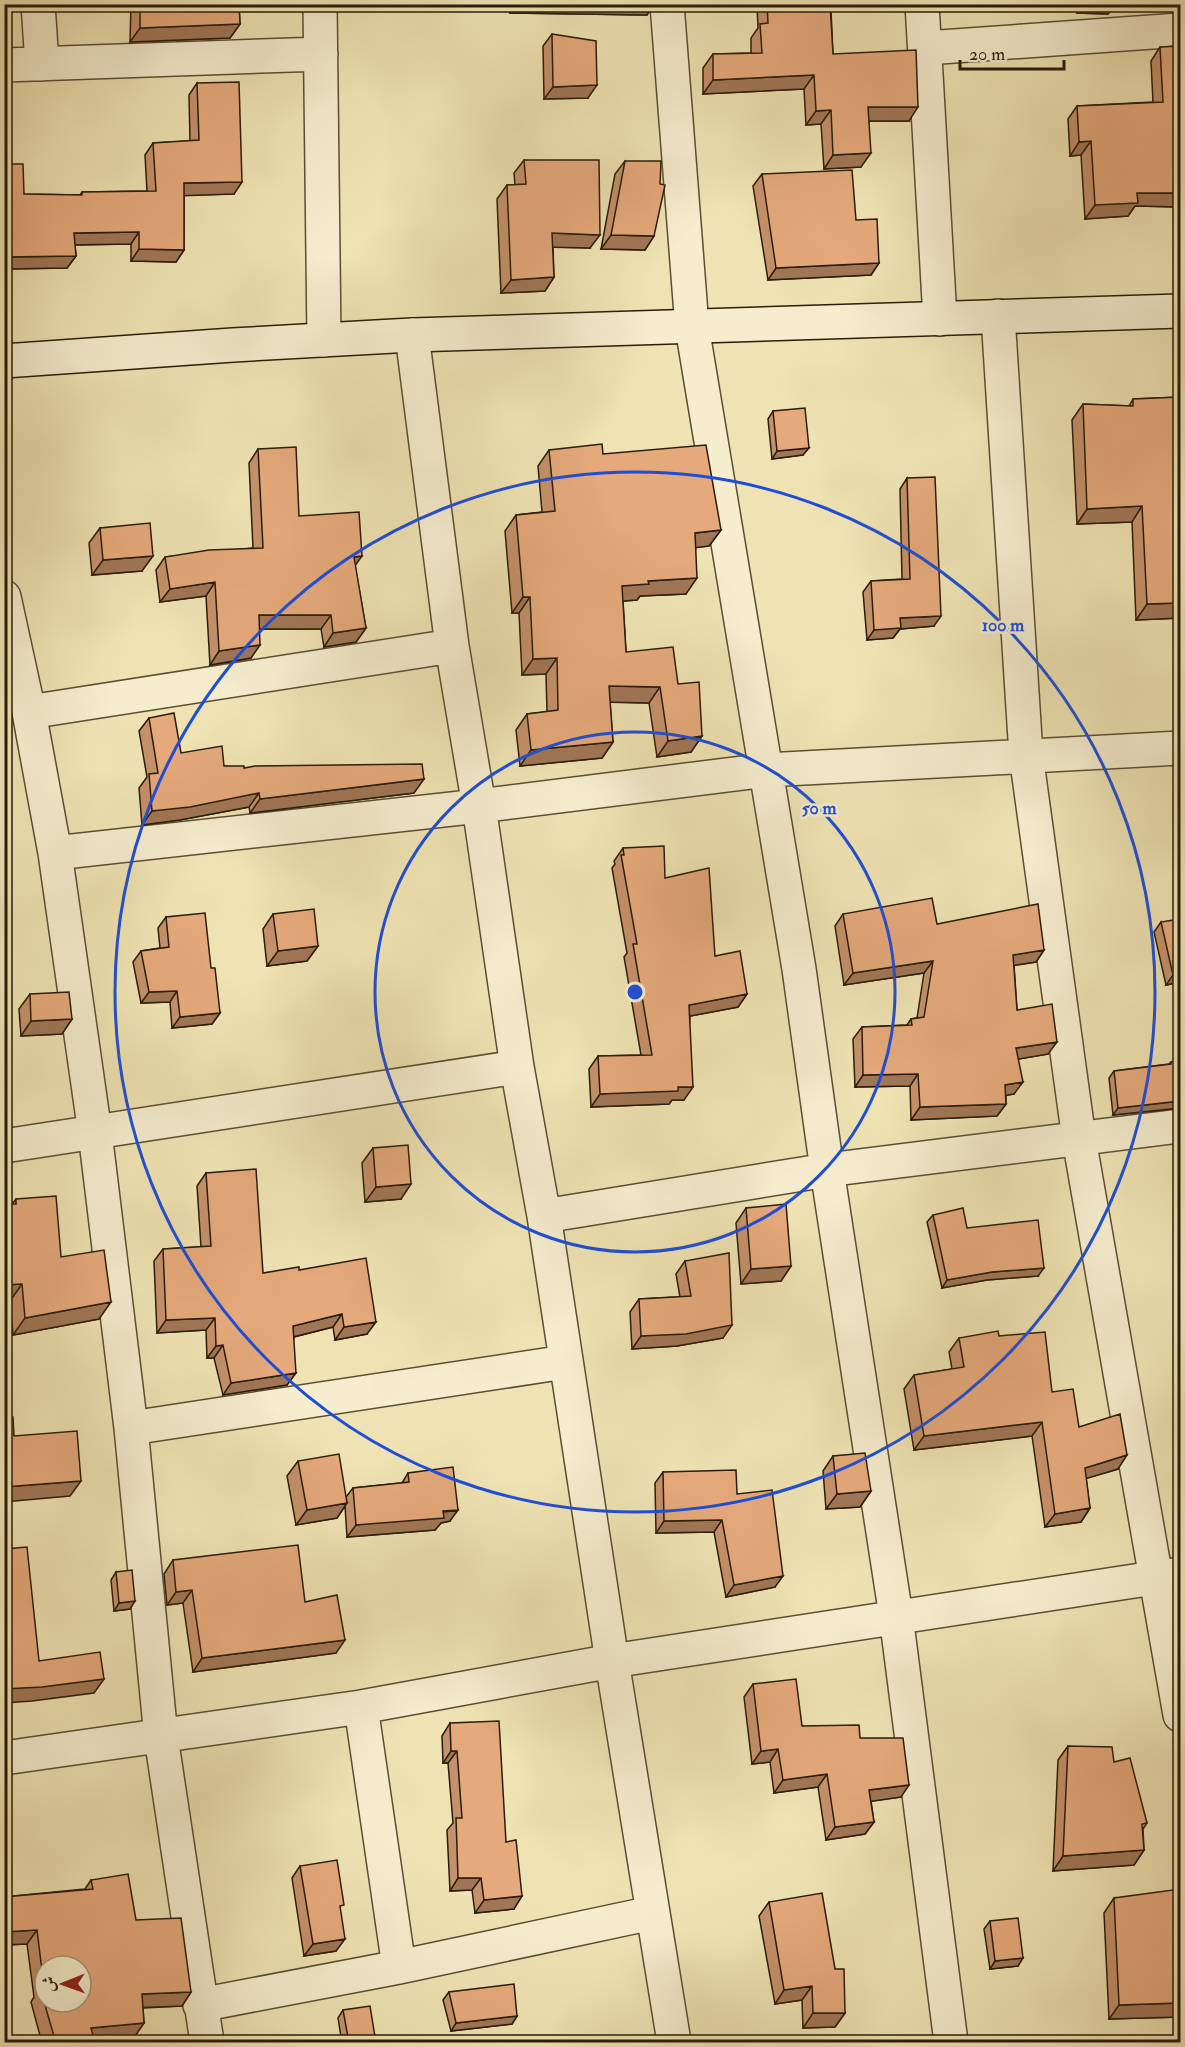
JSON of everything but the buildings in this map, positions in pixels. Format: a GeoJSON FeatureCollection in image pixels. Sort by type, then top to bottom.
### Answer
{"type":"FeatureCollection","features":[{"type":"Feature","properties":{"kind":"street"},"geometry":{"type":"LineString","coordinates":[[38,4],[42,64]]}},
{"type":"Feature","properties":{"kind":"street"},"geometry":{"type":"LineString","coordinates":[[320,4],[324,340]]}},
{"type":"Feature","properties":{"kind":"street"},"geometry":{"type":"LineString","coordinates":[[667,4],[692,327],[799,969],[827,1170],[896,1616],[951,2043]]}},
{"type":"Feature","properties":{"kind":"street"},"geometry":{"type":"LineString","coordinates":[[922,4],[940,319]]}},
{"type":"Feature","properties":{"kind":"street"},"geometry":{"type":"LineString","coordinates":[[926,48],[1180,30]]}},
{"type":"Feature","properties":{"kind":"street"},"geometry":{"type":"LineString","coordinates":[[4,65],[321,54]]}},
{"type":"Feature","properties":{"kind":"street"},"geometry":{"type":"LineString","coordinates":[[4,361],[412,335],[1180,311]]}},
{"type":"Feature","properties":{"kind":"street"},"geometry":{"type":"LineString","coordinates":[[998,316],[1026,755],[1079,1139],[1168,1576],[1180,1715]]}},
{"type":"Feature","properties":{"kind":"street"},"geometry":{"type":"LineString","coordinates":[[412,335],[452,646],[479,806],[517,1067],[544,1216],[612,1661],[674,2043]]}},
{"type":"Feature","properties":{"kind":"street"},"geometry":{"type":"LineString","coordinates":[[5,601],[29,712],[55,853],[95,1133],[131,1428],[160,1737],[207,2043]]}},
{"type":"Feature","properties":{"kind":"street"},"geometry":{"type":"LineString","coordinates":[[29,712],[452,646]]}},
{"type":"Feature","properties":{"kind":"street"},"geometry":{"type":"LineString","coordinates":[[55,853],[479,806],[766,771],[1180,748]]}},
{"type":"Feature","properties":{"kind":"street"},"geometry":{"type":"LineString","coordinates":[[4,1146],[517,1067]]}},
{"type":"Feature","properties":{"kind":"street"},"geometry":{"type":"LineString","coordinates":[[544,1216],[827,1170],[1180,1126]]}},
{"type":"Feature","properties":{"kind":"street"},"geometry":{"type":"LineString","coordinates":[[131,1428],[565,1362]]}},
{"type":"Feature","properties":{"kind":"street"},"geometry":{"type":"LineString","coordinates":[[4,1758],[361,1707],[612,1661],[1168,1576]]}},
{"type":"Feature","properties":{"kind":"street"},"geometry":{"type":"LineString","coordinates":[[361,1707],[399,1967]]}},
{"type":"Feature","properties":{"kind":"street"},"geometry":{"type":"LineString","coordinates":[[200,2005],[399,1967],[652,1913]]}}]}
